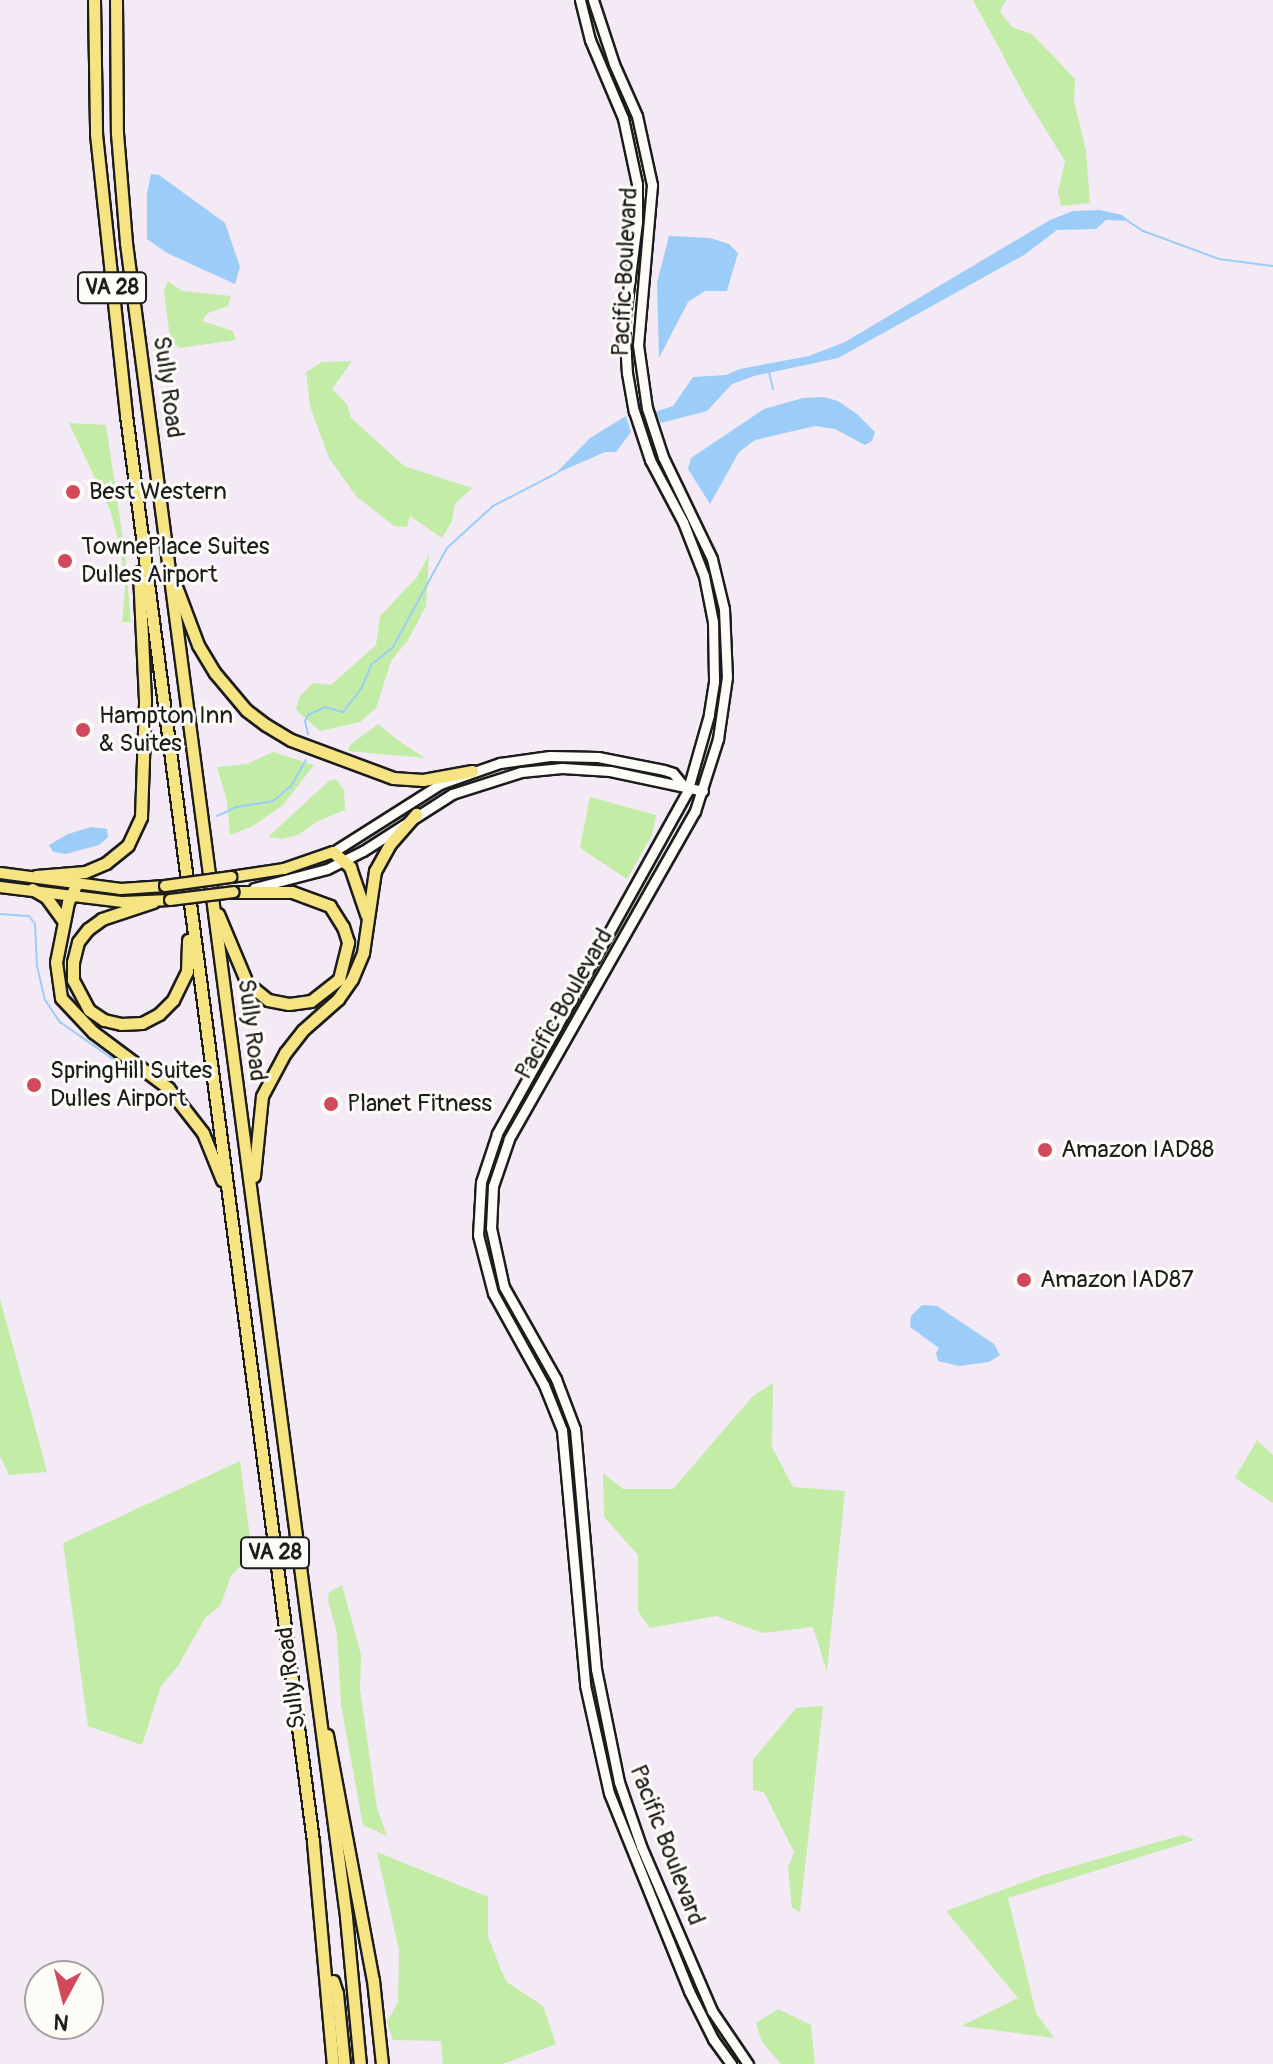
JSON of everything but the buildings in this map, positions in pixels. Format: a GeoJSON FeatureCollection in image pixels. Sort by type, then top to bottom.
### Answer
{"type":"FeatureCollection","features":[{"type":"Feature","properties":{"kind":"highway"},"geometry":{"type":"LineString","coordinates":[[84,0],[93,49]]}},
{"type":"Feature","properties":{"kind":"highway","name":"Sully Road"},"geometry":{"type":"LineString","coordinates":[[94,0],[96,134],[140,527],[169,727],[189,908],[229,1195],[327,1966],[333,2064]]}},
{"type":"Feature","properties":{"kind":"highway","name":"Sully Road"},"geometry":{"type":"LineString","coordinates":[[116,0],[117,133],[125,229],[312,1660],[357,2012],[360,2064]]}},
{"type":"Feature","properties":{"kind":"highway"},"geometry":{"type":"LineString","coordinates":[[116,34],[124,0]]}},
{"type":"Feature","properties":{"kind":"highway"},"geometry":{"type":"LineString","coordinates":[[36,876],[77,874],[106,863],[128,845],[141,817],[145,700],[140,527]]}},
{"type":"Feature","properties":{"kind":"highway"},"geometry":{"type":"LineString","coordinates":[[168,559],[202,652],[227,690],[266,725],[291,740],[393,778],[423,780],[472,771]]}},
{"type":"Feature","properties":{"kind":"highway"},"geometry":{"type":"LineString","coordinates":[[253,1207],[256,1133],[262,1096],[285,1053],[303,1030],[338,999],[352,979],[367,931],[375,871],[390,844],[416,814]]}},
{"type":"Feature","properties":{"kind":"highway"},"geometry":{"type":"LineString","coordinates":[[333,852],[346,860],[362,897],[367,931]]}},
{"type":"Feature","properties":{"kind":"highway"},"geometry":{"type":"LineString","coordinates":[[77,883],[63,920],[55,975],[61,998],[80,1021],[168,1088],[203,1133],[229,1195]]}},
{"type":"Feature","properties":{"kind":"highway"},"geometry":{"type":"LineString","coordinates":[[32,889],[46,897],[63,920]]}},
{"type":"Feature","properties":{"kind":"highway"},"geometry":{"type":"LineString","coordinates":[[213,904],[240,971],[261,996],[279,1003],[301,1004],[321,996],[339,979],[348,942],[330,906],[292,892],[234,892]]}},
{"type":"Feature","properties":{"kind":"highway"},"geometry":{"type":"LineString","coordinates":[[153,902],[102,919],[88,929],[74,952],[72,969],[78,994],[89,1010],[104,1020],[142,1023],[159,1014],[173,1000],[187,971],[189,908]]}},
{"type":"Feature","properties":{"kind":"highway"},"geometry":{"type":"LineString","coordinates":[[312,1660],[373,1980],[382,2064]]}},
{"type":"Feature","properties":{"kind":"highway"},"geometry":{"type":"LineString","coordinates":[[327,1966],[337,1993],[344,2064]]}},
{"type":"Feature","properties":{"kind":"main road","name":"Pacific Boulevard"},"geometry":{"type":"LineString","coordinates":[[580,0],[590,40],[623,118],[637,184],[637,222],[624,323],[634,411],[640,434],[698,557],[713,622],[712,701],[685,785],[497,1134],[481,1182],[477,1221],[480,1253],[493,1293],[539,1375],[562,1430],[585,1685],[609,1793],[689,1991],[713,2039],[731,2064]]}},
{"type":"Feature","properties":{"kind":"main road","name":"Pacific Boulevard"},"geometry":{"type":"LineString","coordinates":[[593,0],[614,64],[637,116],[650,171],[651,212],[638,345],[647,408],[653,430],[704,539],[724,609],[728,659],[724,703],[703,791],[657,883],[509,1139],[493,1186],[491,1228],[504,1287],[556,1379],[575,1429],[597,1680],[619,1782],[641,1846],[712,2011],[748,2064]]}},
{"type":"Feature","properties":{"kind":"main road"},"geometry":{"type":"LineString","coordinates":[[0,873],[121,889],[284,869],[333,852],[425,793],[472,771],[532,758],[588,756],[653,767],[673,773],[685,785]]}},
{"type":"Feature","properties":{"kind":"main road"},"geometry":{"type":"LineString","coordinates":[[0,887],[153,902],[234,892],[304,877],[346,860],[416,814],[474,785],[544,769],[600,770],[703,791]]}},
{"type":"Feature","properties":{"kind":"green space"},"geometry":{"type":"Polygon","coordinates":[[[973,0],[1006,0],[1000,11],[1012,27],[1032,34],[1075,79],[1074,102],[1086,151],[1090,203],[1061,206],[1058,192],[1065,161],[1026,98],[973,0]]]}},
{"type":"Feature","properties":{"kind":"green space"},"geometry":{"type":"Polygon","coordinates":[[[168,281],[182,291],[231,296],[228,306],[208,313],[202,321],[233,331],[236,340],[179,348],[170,338],[164,291],[168,281]]]}},
{"type":"Feature","properties":{"kind":"green space"},"geometry":{"type":"Polygon","coordinates":[[[352,361],[332,389],[347,404],[351,418],[404,466],[472,488],[455,504],[452,521],[442,538],[410,516],[407,527],[394,526],[356,496],[329,458],[310,406],[306,372],[322,362],[352,361]]]}},
{"type":"Feature","properties":{"kind":"green space"},"geometry":{"type":"Polygon","coordinates":[[[69,423],[106,425],[124,546],[131,622],[122,622],[125,589],[121,551],[110,510],[69,423]]]}},
{"type":"Feature","properties":{"kind":"green space"},"geometry":{"type":"Polygon","coordinates":[[[429,554],[426,606],[408,640],[391,661],[376,708],[360,722],[320,731],[296,710],[300,696],[313,683],[331,685],[376,645],[380,616],[417,577],[429,554]]]}},
{"type":"Feature","properties":{"kind":"green space"},"geometry":{"type":"Polygon","coordinates":[[[378,724],[425,758],[348,751],[350,745],[378,724]]]}},
{"type":"Feature","properties":{"kind":"green space"},"geometry":{"type":"Polygon","coordinates":[[[273,752],[314,765],[283,805],[253,826],[230,835],[227,801],[217,767],[247,764],[273,752]]]}},
{"type":"Feature","properties":{"kind":"green space"},"geometry":{"type":"Polygon","coordinates":[[[330,780],[337,780],[344,790],[345,810],[318,821],[300,834],[283,839],[268,837],[330,780]]]}},
{"type":"Feature","properties":{"kind":"green space"},"geometry":{"type":"Polygon","coordinates":[[[590,797],[656,815],[652,835],[627,879],[580,848],[590,797]]]}},
{"type":"Feature","properties":{"kind":"green space"},"geometry":{"type":"Polygon","coordinates":[[[0,1299],[47,1472],[9,1475],[0,1456],[0,1299]]]}},
{"type":"Feature","properties":{"kind":"green space"},"geometry":{"type":"Polygon","coordinates":[[[773,1383],[772,1447],[793,1487],[845,1491],[827,1672],[813,1627],[763,1633],[716,1616],[650,1628],[638,1611],[638,1555],[604,1517],[603,1473],[623,1489],[673,1489],[753,1396],[773,1383]]]}},
{"type":"Feature","properties":{"kind":"green space"},"geometry":{"type":"Polygon","coordinates":[[[1257,1440],[1273,1455],[1273,1503],[1235,1478],[1257,1440]]]}},
{"type":"Feature","properties":{"kind":"green space"},"geometry":{"type":"Polygon","coordinates":[[[240,1461],[252,1553],[231,1576],[220,1606],[205,1618],[178,1666],[161,1686],[142,1745],[88,1726],[63,1543],[240,1461]]]}},
{"type":"Feature","properties":{"kind":"green space"},"geometry":{"type":"Polygon","coordinates":[[[342,1585],[361,1655],[360,1689],[377,1808],[387,1836],[363,1825],[341,1705],[337,1634],[328,1600],[329,1592],[342,1585]]]}},
{"type":"Feature","properties":{"kind":"green space"},"geometry":{"type":"Polygon","coordinates":[[[823,1706],[800,1912],[792,1908],[788,1868],[794,1852],[764,1792],[753,1790],[753,1760],[796,1708],[823,1706]]]}},
{"type":"Feature","properties":{"kind":"green space"},"geometry":{"type":"Polygon","coordinates":[[[1182,1835],[1195,1840],[1008,1898],[1036,2013],[1054,2038],[961,2026],[1018,1998],[946,1911],[1046,1874],[1182,1835]]]}},
{"type":"Feature","properties":{"kind":"green space"},"geometry":{"type":"Polygon","coordinates":[[[377,1852],[488,1897],[488,1936],[501,1970],[507,1982],[543,2006],[556,2044],[503,2064],[443,2064],[441,2041],[393,2040],[387,2022],[398,2002],[399,1950],[377,1852]]]}},
{"type":"Feature","properties":{"kind":"green space"},"geometry":{"type":"Polygon","coordinates":[[[778,2009],[811,2025],[815,2064],[781,2064],[762,2042],[756,2023],[778,2009]]]}},
{"type":"Feature","properties":{"kind":"water"},"geometry":{"type":"Polygon","coordinates":[[[151,174],[159,175],[225,223],[240,267],[235,284],[167,253],[147,239],[147,194],[151,174]]]}},
{"type":"Feature","properties":{"kind":"water"},"geometry":{"type":"Polygon","coordinates":[[[1100,210],[1122,215],[1129,221],[1106,220],[1096,229],[1057,230],[1024,255],[838,358],[754,376],[732,384],[707,411],[661,423],[655,412],[673,406],[693,377],[726,375],[740,369],[809,356],[845,342],[1050,220],[1073,211],[1100,210]]]}},
{"type":"Feature","properties":{"kind":"water"},"geometry":{"type":"Polygon","coordinates":[[[669,236],[710,238],[729,244],[738,253],[727,291],[705,291],[688,302],[659,358],[657,283],[669,236]]]}},
{"type":"Feature","properties":{"kind":"water"},"geometry":{"type":"Polygon","coordinates":[[[824,397],[838,401],[857,414],[875,432],[872,441],[865,445],[835,429],[815,426],[755,440],[739,452],[710,504],[688,469],[691,458],[764,409],[803,398],[824,397]]]}},
{"type":"Feature","properties":{"kind":"water"},"geometry":{"type":"Polygon","coordinates":[[[626,416],[631,432],[616,452],[605,452],[555,474],[590,438],[626,416]]]}},
{"type":"Feature","properties":{"kind":"water"},"geometry":{"type":"Polygon","coordinates":[[[91,827],[107,829],[108,837],[99,845],[66,854],[53,852],[49,845],[68,834],[91,827]]]}},
{"type":"Feature","properties":{"kind":"water"},"geometry":{"type":"Polygon","coordinates":[[[922,1305],[937,1306],[994,1344],[1000,1355],[989,1362],[959,1366],[938,1361],[936,1353],[939,1348],[910,1327],[911,1316],[922,1305]]]}},
{"type":"Feature","properties":{"kind":"waterway"},"geometry":{"type":"LineString","coordinates":[[1128,221],[1143,231],[1219,259],[1273,266]]}},
{"type":"Feature","properties":{"kind":"waterway"},"geometry":{"type":"LineString","coordinates":[[769,372],[773,390]]}},
{"type":"Feature","properties":{"kind":"waterway"},"geometry":{"type":"LineString","coordinates":[[308,734],[305,721],[308,715],[325,707],[343,712],[361,689],[371,665],[393,647],[447,548],[493,506],[557,473]]}},
{"type":"Feature","properties":{"kind":"waterway"},"geometry":{"type":"LineString","coordinates":[[217,816],[236,807],[273,801],[291,786],[306,760]]}},
{"type":"Feature","properties":{"kind":"waterway"},"geometry":{"type":"LineString","coordinates":[[0,914],[28,916]]}},
{"type":"Feature","properties":{"kind":"waterway"},"geometry":{"type":"LineString","coordinates":[[29,916],[35,924],[37,966],[45,1000],[60,1022],[137,1076]]}},
{"type":"Feature","properties":{"kind":"place","name":"Best Western"},"geometry":{"type":"Point","coordinates":[73,492]}},
{"type":"Feature","properties":{"kind":"place","name":"TownePlace Suites Dulles Airport"},"geometry":{"type":"Point","coordinates":[65,561]}},
{"type":"Feature","properties":{"kind":"place","name":"Hampton Inn & Suites"},"geometry":{"type":"Point","coordinates":[83,730]}},
{"type":"Feature","properties":{"kind":"place","name":"SpringHill Suites Dulles Airport"},"geometry":{"type":"Point","coordinates":[34,1085]}},
{"type":"Feature","properties":{"kind":"place","name":"Planet Fitness"},"geometry":{"type":"Point","coordinates":[331,1104]}},
{"type":"Feature","properties":{"kind":"place","name":"Amazon IAD88"},"geometry":{"type":"Point","coordinates":[1045,1150]}},
{"type":"Feature","properties":{"kind":"place","name":"Amazon IAD87"},"geometry":{"type":"Point","coordinates":[1024,1280]}}]}
